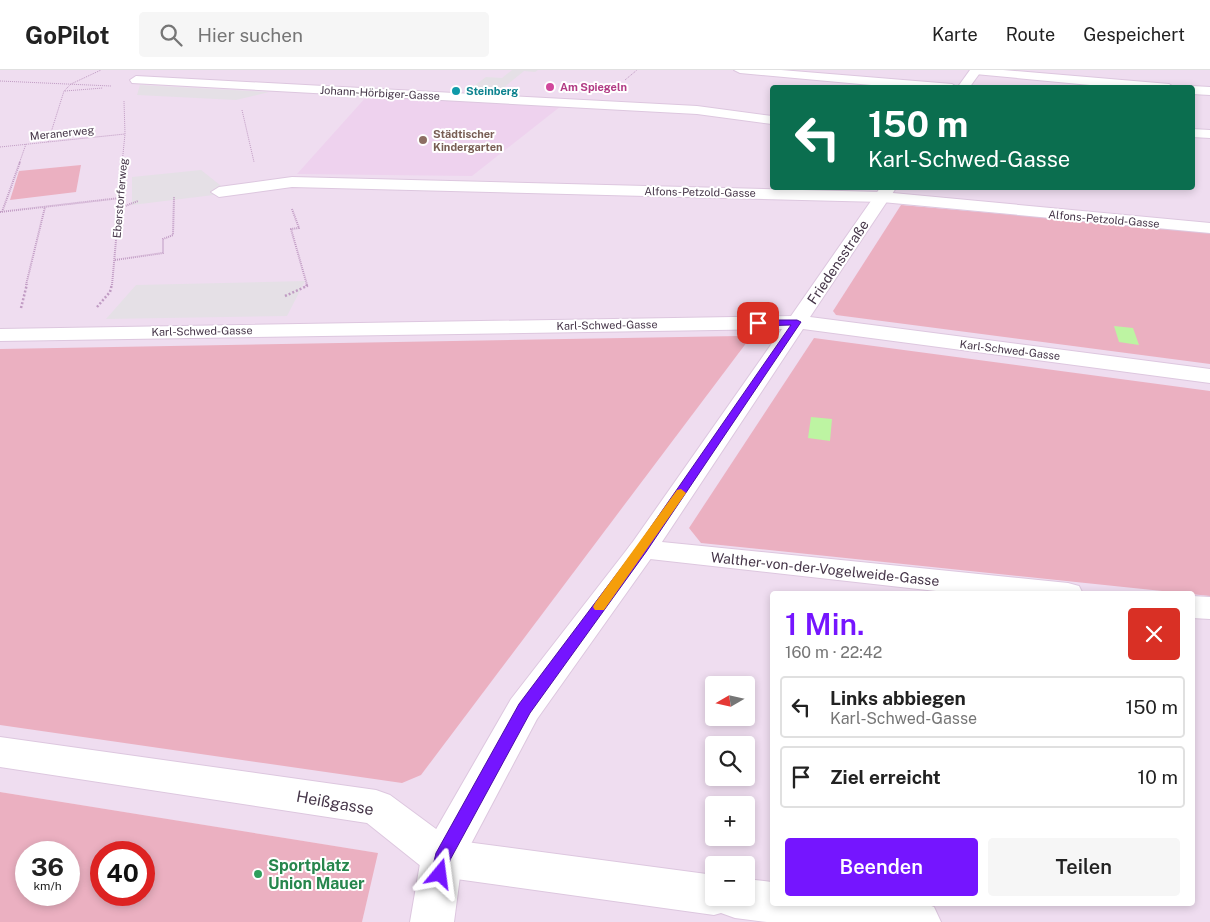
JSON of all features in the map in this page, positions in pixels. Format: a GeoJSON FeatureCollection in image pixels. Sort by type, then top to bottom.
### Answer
{"type":"FeatureCollection","features":[{"type":"Feature","properties":{"kind":"street"},"geometry":{"type":"LineString","coordinates":[[136,80],[156,70]]}},
{"type":"Feature","properties":{"kind":"street"},"geometry":{"type":"LineString","coordinates":[[740,70],[917,85]]}},
{"type":"Feature","properties":{"kind":"street"},"geometry":{"type":"LineString","coordinates":[[964,85],[976,70],[1137,85]]}},
{"type":"Feature","properties":{"kind":"street","name":"Johann-Hörbiger-Gasse"},"geometry":{"type":"LineString","coordinates":[[136,80],[697,110],[770,120]]}},
{"type":"Feature","properties":{"kind":"street"},"geometry":{"type":"LineString","coordinates":[[1195,90],[1210,91]]}},
{"type":"Feature","properties":{"kind":"street"},"geometry":{"type":"LineString","coordinates":[[1195,133],[1210,134]]}},
{"type":"Feature","properties":{"kind":"street","name":"Alfons-Petzold-Gasse"},"geometry":{"type":"LineString","coordinates":[[219,192],[283,182],[885,192],[1210,228]]}},
{"type":"Feature","properties":{"kind":"street","name":"Friedensstraße"},"geometry":{"type":"LineString","coordinates":[[432,922],[442,858],[524,708],[642,550],[885,192]]}},
{"type":"Feature","properties":{"kind":"street","name":"Karl-Schwed-Gasse"},"geometry":{"type":"LineString","coordinates":[[7,335],[797,322],[1210,376]]}},
{"type":"Feature","properties":{"kind":"street","name":"Walther-von-der-Vogelweide-Gasse"},"geometry":{"type":"LineString","coordinates":[[642,550],[1039,591]]}},
{"type":"Feature","properties":{"kind":"street"},"geometry":{"type":"LineString","coordinates":[[1195,607],[1210,608]]}},
{"type":"Feature","properties":{"kind":"street","name":"Heißgasse"},"geometry":{"type":"LineString","coordinates":[[0,752],[376,807],[442,858],[705,894]]}},
{"type":"Feature","properties":{"kind":"street"},"geometry":{"type":"LineString","coordinates":[[755,900],[770,902]]}},
{"type":"Feature","properties":{"kind":"street"},"geometry":{"type":"LineString","coordinates":[[797,906],[919,922]]}},
{"type":"Feature","properties":{"kind":"path"},"geometry":{"type":"LineString","coordinates":[[48,142],[64,91],[71,84],[101,70]]}},
{"type":"Feature","properties":{"kind":"path","name":"Eberstorferweg"},"geometry":{"type":"LineString","coordinates":[[74,334],[110,292],[120,208],[125,134],[124,86],[136,80]]}},
{"type":"Feature","properties":{"kind":"path"},"geometry":{"type":"LineString","coordinates":[[0,82],[116,86],[64,91]]}},
{"type":"Feature","properties":{"kind":"path"},"geometry":{"type":"LineString","coordinates":[[240,104],[255,165]]}},
{"type":"Feature","properties":{"kind":"path","name":"Meranerweg"},"geometry":{"type":"LineString","coordinates":[[0,147],[125,134]]}},
{"type":"Feature","properties":{"kind":"path"},"geometry":{"type":"LineString","coordinates":[[26,144],[1,212],[120,198]]}},
{"type":"Feature","properties":{"kind":"path"},"geometry":{"type":"LineString","coordinates":[[283,182],[298,228],[291,229],[307,286],[285,296]]}},
{"type":"Feature","properties":{"kind":"path"},"geometry":{"type":"LineString","coordinates":[[114,260],[163,253],[163,239],[173,235],[174,197]]}},
{"type":"Feature","properties":{"kind":"path"},"geometry":{"type":"LineString","coordinates":[[120,208],[138,201]]}},
{"type":"Feature","properties":{"kind":"path"},"geometry":{"type":"LineString","coordinates":[[7,335],[45,207]]}},
{"type":"Feature","properties":{"kind":"shaded area"},"geometry":{"type":"Polygon","coordinates":[[[0,70],[1210,70],[1210,922],[362,922],[377,853],[0,792],[0,70]]]}},
{"type":"Feature","properties":{"kind":"shaded area"},"geometry":{"type":"Polygon","coordinates":[[[512,70],[538,70],[535,72],[524,71],[497,93],[467,91],[486,77],[502,78],[512,70]]]}},
{"type":"Feature","properties":{"kind":"shaded area"},"geometry":{"type":"Polygon","coordinates":[[[140,85],[269,92],[236,100],[137,95],[140,85]]]}},
{"type":"Feature","properties":{"kind":"shaded area","name":"Städtischer Kindergarten"},"geometry":{"type":"Polygon","coordinates":[[[367,96],[561,106],[472,176],[297,174],[367,96]]]}},
{"type":"Feature","properties":{"kind":"shaded area"},"geometry":{"type":"Polygon","coordinates":[[[81,165],[76,192],[10,200],[19,171],[81,165]]]}},
{"type":"Feature","properties":{"kind":"shaded area"},"geometry":{"type":"Polygon","coordinates":[[[201,170],[230,193],[132,205],[132,177],[201,170]]]}},
{"type":"Feature","properties":{"kind":"shaded area"},"geometry":{"type":"Polygon","coordinates":[[[901,205],[1210,232],[1210,364],[836,315],[833,311],[901,205]]]}},
{"type":"Feature","properties":{"kind":"shaded area"},"geometry":{"type":"Polygon","coordinates":[[[305,281],[287,316],[106,319],[136,285],[305,281]]]}},
{"type":"Feature","properties":{"kind":"shaded area"},"geometry":{"type":"Polygon","coordinates":[[[1114,326],[1133,328],[1139,345],[1119,342],[1114,326]]]}},
{"type":"Feature","properties":{"kind":"shaded area"},"geometry":{"type":"Polygon","coordinates":[[[739,336],[747,342],[421,775],[402,783],[0,725],[0,349],[739,336]]]}},
{"type":"Feature","properties":{"kind":"shaded area"},"geometry":{"type":"Polygon","coordinates":[[[814,338],[1210,391],[1210,596],[1195,594],[1195,591],[1162,591],[701,543],[689,528],[814,338]]]}},
{"type":"Feature","properties":{"kind":"shaded area"},"geometry":{"type":"Polygon","coordinates":[[[811,417],[832,419],[830,441],[808,438],[811,417]]]}},
{"type":"Feature","properties":{"kind":"shaded area","name":"Sportplatz Union Mauer"},"geometry":{"type":"Polygon","coordinates":[[[0,792],[378,853],[362,922],[0,922],[0,792]]]}},
{"type":"Feature","properties":{"kind":"slow traffic"},"geometry":{"type":"LineString","coordinates":[[600,607],[681,493]]}},
{"type":"Feature","properties":{"kind":"place","name":"Am Spiegeln"},"geometry":{"type":"Point","coordinates":[550,87]}},
{"type":"Feature","properties":{"kind":"place","name":"Steinberg"},"geometry":{"type":"Point","coordinates":[456,91]}},
{"type":"Feature","properties":{"kind":"place","name":"Städtischer Kindergarten"},"geometry":{"type":"Point","coordinates":[423,140]}},
{"type":"Feature","properties":{"kind":"place","name":"Sportplatz Union Mauer"},"geometry":{"type":"Point","coordinates":[258,874]}},
{"type":"Feature","properties":{"kind":"route"},"geometry":{"type":"LineString","coordinates":[[440,874],[442,858],[524,708],[642,550],[797,322],[758,323]]}}]}
